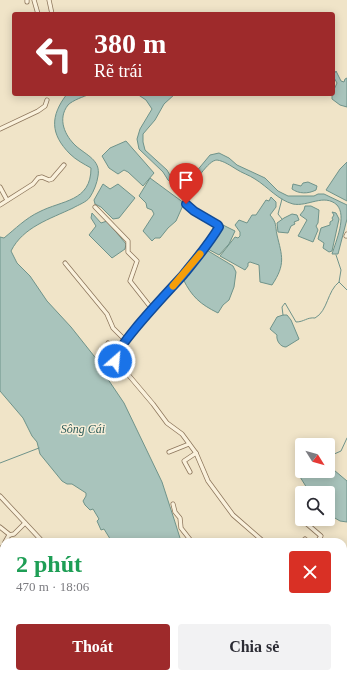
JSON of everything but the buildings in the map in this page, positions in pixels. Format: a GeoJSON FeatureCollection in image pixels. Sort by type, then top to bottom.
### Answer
{"type":"FeatureCollection","features":[{"type":"Feature","properties":{"kind":"street"},"geometry":{"type":"LineString","coordinates":[[34,0],[37,12]]}},
{"type":"Feature","properties":{"kind":"street"},"geometry":{"type":"LineString","coordinates":[[49,0],[52,12]]}},
{"type":"Feature","properties":{"kind":"street"},"geometry":{"type":"LineString","coordinates":[[0,129],[38,111],[45,106],[47,100]]}},
{"type":"Feature","properties":{"kind":"street"},"geometry":{"type":"LineString","coordinates":[[0,206],[7,200],[31,186],[38,178],[42,177],[48,180],[52,179],[64,165]]}},
{"type":"Feature","properties":{"kind":"street"},"geometry":{"type":"LineString","coordinates":[[0,187],[7,200]]}},
{"type":"Feature","properties":{"kind":"street"},"geometry":{"type":"LineString","coordinates":[[186,204],[219,227],[183,276],[152,309],[118,352],[115,361],[139,386],[166,422],[182,434],[196,454],[208,481],[233,515],[259,538]]}},
{"type":"Feature","properties":{"kind":"street"},"geometry":{"type":"LineString","coordinates":[[95,207],[128,241],[128,252],[137,261],[130,281],[152,309]]}},
{"type":"Feature","properties":{"kind":"street"},"geometry":{"type":"LineString","coordinates":[[64,263],[107,314],[113,328],[126,342]]}},
{"type":"Feature","properties":{"kind":"street"},"geometry":{"type":"LineString","coordinates":[[108,343],[118,352]]}},
{"type":"Feature","properties":{"kind":"street"},"geometry":{"type":"LineString","coordinates":[[169,452],[189,444]]}},
{"type":"Feature","properties":{"kind":"street"},"geometry":{"type":"LineString","coordinates":[[190,472],[184,461],[196,454]]}},
{"type":"Feature","properties":{"kind":"street"},"geometry":{"type":"LineString","coordinates":[[0,496],[39,538]]}},
{"type":"Feature","properties":{"kind":"street"},"geometry":{"type":"LineString","coordinates":[[173,504],[175,512],[180,518],[181,528],[189,538]]}},
{"type":"Feature","properties":{"kind":"street"},"geometry":{"type":"LineString","coordinates":[[8,538],[25,523]]}},
{"type":"Feature","properties":{"kind":"street"},"geometry":{"type":"LineString","coordinates":[[310,526],[322,536],[320,538]]}},
{"type":"Feature","properties":{"kind":"street"},"geometry":{"type":"LineString","coordinates":[[0,527],[10,535]]}},
{"type":"Feature","properties":{"kind":"water"},"geometry":{"type":"Polygon","coordinates":[[[336,71],[341,81],[344,82],[347,78],[347,107],[340,105],[332,99],[332,96],[335,96],[335,87],[337,83],[335,80],[336,71]]]}},
{"type":"Feature","properties":{"kind":"water","name":"Sông Cái"},"geometry":{"type":"Polygon","coordinates":[[[66,96],[85,96],[68,105],[63,116],[63,121],[66,132],[72,142],[92,158],[97,166],[98,176],[95,187],[89,199],[46,220],[30,230],[16,243],[11,251],[17,263],[30,276],[47,301],[71,327],[98,361],[101,369],[124,403],[162,482],[180,538],[110,538],[104,529],[101,530],[97,521],[99,519],[93,509],[90,510],[85,505],[83,501],[86,493],[72,484],[67,484],[62,481],[40,454],[37,442],[32,436],[23,418],[0,391],[0,237],[4,238],[34,214],[66,202],[81,194],[86,188],[90,179],[91,168],[77,160],[63,147],[56,132],[55,117],[61,102],[66,96]]]}},
{"type":"Feature","properties":{"kind":"water"},"geometry":{"type":"Polygon","coordinates":[[[140,96],[173,96],[164,104],[155,120],[143,134],[145,150],[167,170],[171,177],[181,184],[186,184],[210,155],[219,153],[229,158],[237,165],[265,178],[278,191],[288,196],[314,196],[324,194],[347,205],[347,219],[338,254],[332,254],[340,229],[341,215],[337,205],[332,202],[321,200],[304,204],[293,204],[278,196],[260,182],[225,162],[217,160],[213,161],[206,168],[189,190],[181,190],[174,185],[139,149],[137,139],[140,129],[152,109],[146,100],[140,96]]]}},
{"type":"Feature","properties":{"kind":"water"},"geometry":{"type":"Polygon","coordinates":[[[126,141],[154,173],[143,186],[128,172],[124,170],[118,174],[109,168],[102,156],[110,148],[126,141]]]}},
{"type":"Feature","properties":{"kind":"water"},"geometry":{"type":"Polygon","coordinates":[[[347,162],[347,201],[326,190],[340,169],[347,162]]]}},
{"type":"Feature","properties":{"kind":"water"},"geometry":{"type":"Polygon","coordinates":[[[150,178],[184,203],[176,221],[160,238],[155,238],[152,241],[143,231],[154,214],[152,210],[147,208],[146,203],[139,196],[150,178]]]}},
{"type":"Feature","properties":{"kind":"water"},"geometry":{"type":"Polygon","coordinates":[[[308,182],[317,186],[316,190],[304,193],[292,189],[293,184],[301,186],[303,183],[308,182]]]}},
{"type":"Feature","properties":{"kind":"water"},"geometry":{"type":"Polygon","coordinates":[[[103,184],[110,189],[118,184],[135,198],[119,218],[113,219],[101,207],[95,204],[94,200],[103,184]]]}},
{"type":"Feature","properties":{"kind":"water"},"geometry":{"type":"Polygon","coordinates":[[[271,197],[276,202],[276,207],[270,215],[274,220],[282,260],[279,271],[272,285],[260,282],[259,265],[250,262],[245,270],[220,256],[235,237],[238,238],[240,236],[240,232],[235,225],[239,220],[247,223],[252,215],[256,215],[266,200],[269,201],[271,197]]]}},
{"type":"Feature","properties":{"kind":"water"},"geometry":{"type":"Polygon","coordinates":[[[305,206],[311,206],[319,210],[318,223],[316,226],[318,230],[313,242],[298,236],[307,220],[300,215],[305,206]]]}},
{"type":"Feature","properties":{"kind":"water"},"geometry":{"type":"Polygon","coordinates":[[[332,212],[336,213],[339,219],[332,251],[329,252],[323,248],[324,243],[318,239],[321,228],[330,225],[330,222],[333,220],[332,218],[334,215],[332,212]]]}},
{"type":"Feature","properties":{"kind":"water"},"geometry":{"type":"Polygon","coordinates":[[[92,213],[101,223],[107,221],[126,244],[125,249],[112,258],[89,235],[96,226],[91,218],[92,213]]]}},
{"type":"Feature","properties":{"kind":"water"},"geometry":{"type":"Polygon","coordinates":[[[292,214],[297,215],[299,220],[294,222],[295,224],[291,226],[288,233],[278,232],[277,223],[292,214]]]}},
{"type":"Feature","properties":{"kind":"water"},"geometry":{"type":"Polygon","coordinates":[[[223,225],[235,231],[229,244],[219,255],[206,248],[223,225]]]}},
{"type":"Feature","properties":{"kind":"water"},"geometry":{"type":"Polygon","coordinates":[[[205,249],[233,266],[236,272],[234,287],[229,300],[223,305],[218,313],[197,299],[183,279],[205,249]]]}},
{"type":"Feature","properties":{"kind":"water"},"geometry":{"type":"Polygon","coordinates":[[[287,315],[291,320],[299,339],[286,347],[280,345],[277,335],[270,329],[277,317],[287,315]]]}},
{"type":"Feature","properties":{"kind":"water"},"geometry":{"type":"Polygon","coordinates":[[[335,471],[347,481],[347,522],[340,521],[335,518],[335,486],[306,486],[301,478],[335,478],[335,471]]]}},
{"type":"Feature","properties":{"kind":"waterway"},"geometry":{"type":"LineString","coordinates":[[282,199],[278,214],[282,219]]}},
{"type":"Feature","properties":{"kind":"waterway"},"geometry":{"type":"LineString","coordinates":[[336,255],[341,270],[339,282],[347,290]]}},
{"type":"Feature","properties":{"kind":"waterway"},"geometry":{"type":"LineString","coordinates":[[283,315],[282,307],[285,303],[296,322],[315,318],[323,311],[332,290],[339,282]]}},
{"type":"Feature","properties":{"kind":"waterway"},"geometry":{"type":"LineString","coordinates":[[335,454],[341,451],[347,438]]}},
{"type":"Feature","properties":{"kind":"waterway"},"geometry":{"type":"LineString","coordinates":[[0,463],[39,448]]}},
{"type":"Feature","properties":{"kind":"slow traffic"},"geometry":{"type":"LineString","coordinates":[[173,286],[200,254]]}},
{"type":"Feature","properties":{"kind":"route"},"geometry":{"type":"LineString","coordinates":[[115,361],[116,354],[152,309],[183,276],[219,227],[186,204]]}}]}
